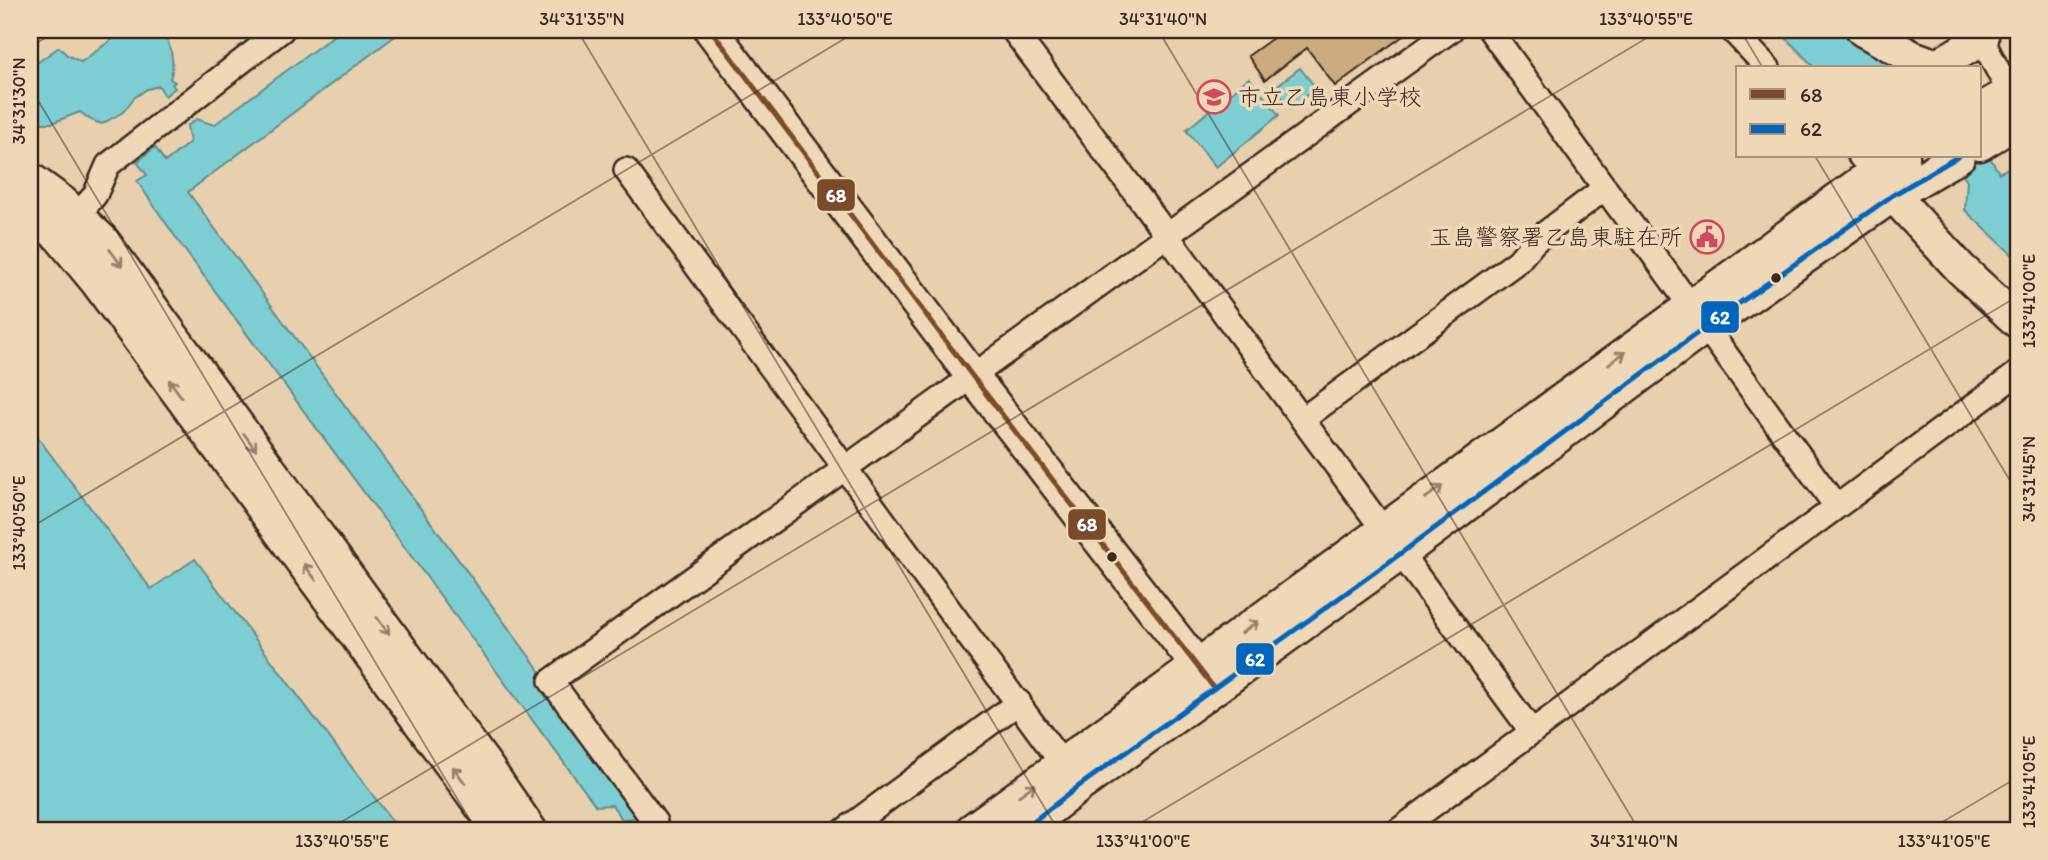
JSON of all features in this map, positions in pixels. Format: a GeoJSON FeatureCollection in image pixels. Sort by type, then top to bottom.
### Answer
{"type":"FeatureCollection","features":[{"type":"Feature","properties":{"kind":"street"},"geometry":{"type":"LineString","coordinates":[[67,226],[95,195],[108,165],[282,30]]}},
{"type":"Feature","properties":{"kind":"street"},"geometry":{"type":"LineString","coordinates":[[711,30],[973,376],[1206,677]]}},
{"type":"Feature","properties":{"kind":"street"},"geometry":{"type":"LineString","coordinates":[[1013,30],[1532,732]]}},
{"type":"Feature","properties":{"kind":"street"},"geometry":{"type":"LineString","coordinates":[[655,822],[551,681],[1451,30]]}},
{"type":"Feature","properties":{"kind":"street"},"geometry":{"type":"LineString","coordinates":[[1490,30],[1836,506]]}},
{"type":"Feature","properties":{"kind":"street"},"geometry":{"type":"LineString","coordinates":[[1732,30],[1766,66]]}},
{"type":"Feature","properties":{"kind":"street"},"geometry":{"type":"LineString","coordinates":[[1863,30],[1912,57],[1937,66],[1979,35],[2016,103]]}},
{"type":"Feature","properties":{"kind":"street"},"geometry":{"type":"LineString","coordinates":[[1982,110],[2016,103]]}},
{"type":"Feature","properties":{"kind":"street"},"geometry":{"type":"LineString","coordinates":[[1982,142],[2016,103]]}},
{"type":"Feature","properties":{"kind":"street"},"geometry":{"type":"LineString","coordinates":[[972,830],[1071,775],[1697,317],[1876,174],[1900,158]]}},
{"type":"Feature","properties":{"kind":"street"},"geometry":{"type":"LineString","coordinates":[[1876,174],[1950,158]]}},
{"type":"Feature","properties":{"kind":"street"},"geometry":{"type":"LineString","coordinates":[[626,170],[1071,775]]}},
{"type":"Feature","properties":{"kind":"street"},"geometry":{"type":"LineString","coordinates":[[1876,174],[1961,268],[2018,322]]}},
{"type":"Feature","properties":{"kind":"street"},"geometry":{"type":"LineString","coordinates":[[30,179],[67,226],[97,282],[499,830]]}},
{"type":"Feature","properties":{"kind":"street"},"geometry":{"type":"LineString","coordinates":[[1303,419],[1517,261],[1535,241],[1605,188]]}},
{"type":"Feature","properties":{"kind":"street"},"geometry":{"type":"LineString","coordinates":[[30,213],[103,241],[530,830]]}},
{"type":"Feature","properties":{"kind":"street"},"geometry":{"type":"LineString","coordinates":[[1399,830],[2018,373]]}},
{"type":"Feature","properties":{"kind":"street"},"geometry":{"type":"LineString","coordinates":[[845,830],[1019,702]]}},
{"type":"Feature","properties":{"kind":"street"},"geometry":{"type":"LineString","coordinates":[[1022,830],[1071,775]]}},
{"type":"Feature","properties":{"kind":"water"},"geometry":{"type":"Polygon","coordinates":[[[125,30],[164,30],[172,60],[170,79],[175,82],[172,84],[175,88],[165,96],[159,86],[147,89],[134,98],[123,112],[102,124],[80,112],[52,123],[40,123],[30,127],[30,68],[59,47],[67,55],[81,62],[125,30]]]}},
{"type":"Feature","properties":{"kind":"water"},"geometry":{"type":"Polygon","coordinates":[[[341,30],[403,30],[188,192],[540,671],[544,683],[634,803],[633,812],[637,818],[622,819],[612,805],[596,806],[181,245],[137,181],[147,175],[137,162],[155,147],[165,162],[190,142],[187,126],[197,119],[214,125],[341,30]]]}},
{"type":"Feature","properties":{"kind":"water"},"geometry":{"type":"Polygon","coordinates":[[[1778,30],[1852,30],[1919,66],[1813,66],[1778,30]]]}},
{"type":"Feature","properties":{"kind":"water"},"geometry":{"type":"Polygon","coordinates":[[[1300,68],[1316,88],[1291,108],[1274,88],[1300,68]]]}},
{"type":"Feature","properties":{"kind":"water"},"geometry":{"type":"Polygon","coordinates":[[[1249,78],[1279,115],[1216,167],[1186,130],[1249,78]]]}},
{"type":"Feature","properties":{"kind":"water"},"geometry":{"type":"Polygon","coordinates":[[[1982,143],[1999,173],[2018,163],[2018,260],[1965,210],[1967,181],[1954,158],[1982,158],[1982,143]]]}},
{"type":"Feature","properties":{"kind":"water"},"geometry":{"type":"Polygon","coordinates":[[[30,427],[151,589],[195,559],[399,830],[30,830],[30,427]]]}},
{"type":"Feature","properties":{"kind":"building"},"geometry":{"type":"Polygon","coordinates":[[[1284,30],[1411,30],[1335,86],[1307,48],[1265,80],[1248,56],[1284,30]]]}},
{"type":"Feature","properties":{"kind":"transit line","name":"68"},"geometry":{"type":"LineString","coordinates":[[711,30],[973,377],[1214,688]]}},
{"type":"Feature","properties":{"kind":"transit line","name":"62"},"geometry":{"type":"LineString","coordinates":[[1022,830],[1704,328],[1893,195],[1956,158]]}},
{"type":"Feature","properties":{"kind":"place","name":"市立乙島東小学校"},"geometry":{"type":"Point","coordinates":[1214,97]}},
{"type":"Feature","properties":{"kind":"place","name":"玉島警察署乙島東駐在所"},"geometry":{"type":"Point","coordinates":[1707,237]}}]}
